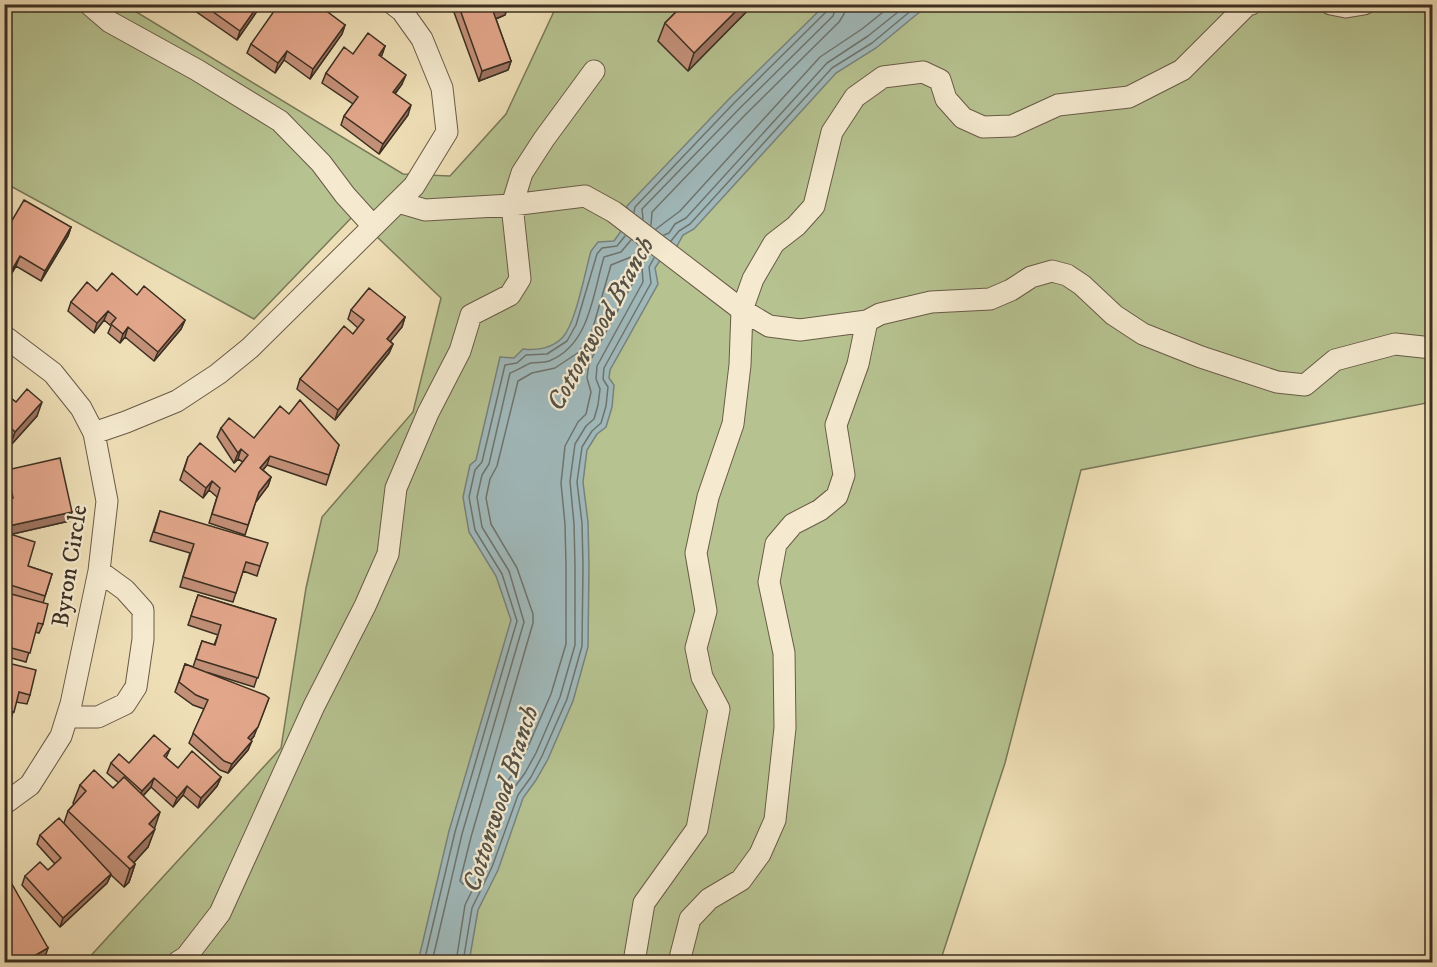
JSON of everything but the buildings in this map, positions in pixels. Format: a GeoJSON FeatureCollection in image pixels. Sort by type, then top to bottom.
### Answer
{"type":"FeatureCollection","features":[{"type":"Feature","properties":{"kind":"street"},"geometry":{"type":"LineString","coordinates":[[89,4],[110,22],[197,70],[280,121],[321,162],[345,195],[373,226]]}},
{"type":"Feature","properties":{"kind":"street"},"geometry":{"type":"LineString","coordinates":[[634,963],[644,903],[697,829],[719,709],[702,677],[696,648],[706,611],[696,553],[708,497],[733,424],[740,365],[742,310],[753,279],[774,243],[796,226],[814,206],[832,132],[855,96],[883,77],[923,72],[940,80],[946,99],[963,118],[982,128],[1012,126],[1058,105],[1129,97],[1182,70],[1251,4]]}},
{"type":"Feature","properties":{"kind":"street"},"geometry":{"type":"LineString","coordinates":[[1331,4],[1346,7],[1364,4]]}},
{"type":"Feature","properties":{"kind":"street"},"geometry":{"type":"LineString","coordinates":[[94,433],[177,401],[218,374],[250,348],[414,186],[447,132],[442,88],[422,39],[400,7]]}},
{"type":"Feature","properties":{"kind":"street"},"geometry":{"type":"LineString","coordinates":[[178,963],[186,957],[220,913],[314,706],[365,606],[388,554],[396,488],[428,413],[459,351],[471,315],[510,295],[520,279],[512,205],[522,173],[594,71]]}},
{"type":"Feature","properties":{"kind":"street"},"geometry":{"type":"LineString","coordinates":[[398,202],[425,210],[512,205],[585,196],[614,212],[742,310],[769,326],[800,330],[867,321],[880,315],[931,302],[990,299],[1011,290],[1031,277],[1052,271],[1067,275],[1082,285],[1114,315],[1143,334],[1201,357],[1277,382],[1305,386],[1335,360],[1395,344],[1432,348]]}},
{"type":"Feature","properties":{"kind":"street"},"geometry":{"type":"LineString","coordinates":[[679,963],[690,919],[709,899],[741,880],[760,854],[775,820],[785,728],[784,653],[769,582],[776,544],[793,524],[820,510],[837,496],[844,475],[836,425],[858,364],[867,321]]}},
{"type":"Feature","properties":{"kind":"street","name":"Byron Circle"},"geometry":{"type":"LineString","coordinates":[[4,336],[53,373],[81,408],[94,433],[107,501],[99,571],[61,736],[30,785],[4,804]]}},
{"type":"Feature","properties":{"kind":"street"},"geometry":{"type":"LineString","coordinates":[[67,717],[98,717],[125,704],[136,687],[143,639],[143,610],[125,590],[99,571]]}},
{"type":"Feature","properties":{"kind":"green space"},"geometry":{"type":"Polygon","coordinates":[[[5,5],[125,5],[403,174],[450,176],[506,114],[557,5],[1432,5],[1432,402],[1081,470],[1005,763],[940,962],[85,962],[281,748],[306,588],[322,517],[413,412],[441,298],[354,215],[254,319],[5,183],[5,5]]]}},
{"type":"Feature","properties":{"kind":"water","name":"Cottonwood Branch"},"geometry":{"type":"Polygon","coordinates":[[[825,5],[928,5],[876,48],[836,73],[694,229],[683,235],[677,246],[669,247],[655,268],[658,284],[610,370],[609,378],[614,385],[612,407],[606,427],[597,434],[587,450],[583,482],[588,522],[588,647],[573,701],[548,759],[523,798],[498,870],[478,910],[469,962],[418,962],[449,831],[511,620],[496,576],[469,532],[463,497],[470,465],[476,460],[500,357],[514,358],[523,349],[545,348],[563,337],[576,309],[591,251],[598,242],[614,241],[629,220],[627,206],[729,99],[825,5]]]}}]}
